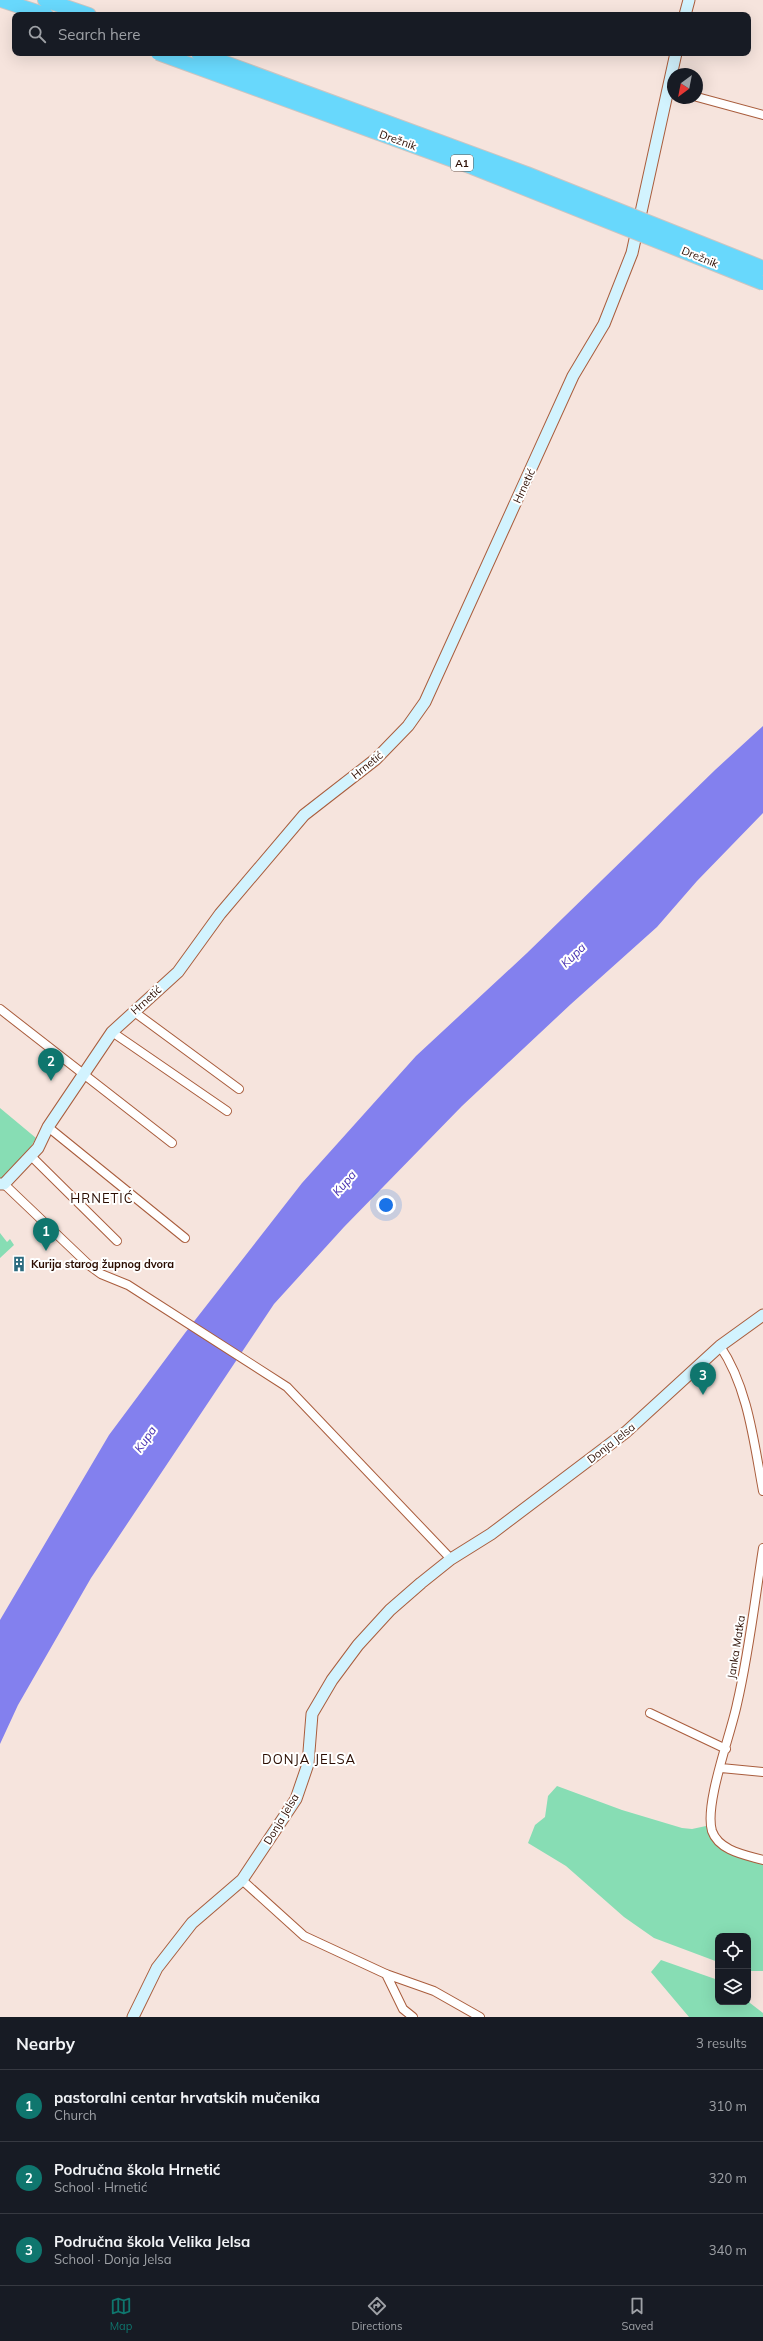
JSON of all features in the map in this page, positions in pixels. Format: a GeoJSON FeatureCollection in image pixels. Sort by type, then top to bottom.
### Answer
{"type":"FeatureCollection","features":[{"type":"Feature","properties":{"kind":"highway"},"geometry":{"type":"LineString","coordinates":[[1,0],[37,12]]}},
{"type":"Feature","properties":{"kind":"highway"},"geometry":{"type":"LineString","coordinates":[[45,0],[80,12]]}},
{"type":"Feature","properties":{"kind":"highway","name":"Drežnik"},"geometry":{"type":"LineString","coordinates":[[166,56],[472,167],[763,283]]}},
{"type":"Feature","properties":{"kind":"highway","name":"Drežnik"},"geometry":{"type":"LineString","coordinates":[[206,56],[527,174],[763,268]]}},
{"type":"Feature","properties":{"kind":"street"},"geometry":{"type":"LineString","coordinates":[[686,12],[689,0]]}},
{"type":"Feature","properties":{"kind":"street"},"geometry":{"type":"LineString","coordinates":[[674,68],[676,56]]}},
{"type":"Feature","properties":{"kind":"street"},"geometry":{"type":"LineString","coordinates":[[703,99],[763,115]]}},
{"type":"Feature","properties":{"kind":"street","name":"Hrnetić"},"geometry":{"type":"LineString","coordinates":[[2,1184],[32,1156],[48,1127],[112,1032],[133,1011],[178,972],[220,914],[304,815],[376,760],[394,742],[418,713],[433,686],[574,376],[604,324],[632,253],[667,103]]}},
{"type":"Feature","properties":{"kind":"street"},"geometry":{"type":"LineString","coordinates":[[0,1009],[172,1143]]}},
{"type":"Feature","properties":{"kind":"street"},"geometry":{"type":"LineString","coordinates":[[133,1011],[239,1089]]}},
{"type":"Feature","properties":{"kind":"street"},"geometry":{"type":"LineString","coordinates":[[112,1032],[228,1111]]}},
{"type":"Feature","properties":{"kind":"street"},"geometry":{"type":"LineString","coordinates":[[48,1127],[185,1238]]}},
{"type":"Feature","properties":{"kind":"street"},"geometry":{"type":"LineString","coordinates":[[32,1156],[117,1241]]}},
{"type":"Feature","properties":{"kind":"street"},"geometry":{"type":"LineString","coordinates":[[2,1184],[90,1266],[101,1274],[128,1285],[274,1377],[287,1388],[451,1559]]}},
{"type":"Feature","properties":{"kind":"street","name":"Donja Jelsa"},"geometry":{"type":"LineString","coordinates":[[133,2017],[157,1968],[192,1924],[242,1880],[296,1799],[308,1764],[312,1714],[332,1680],[358,1645],[390,1610],[451,1559],[491,1534],[626,1432],[720,1346],[763,1315]]}},
{"type":"Feature","properties":{"kind":"street"},"geometry":{"type":"LineString","coordinates":[[720,1346],[729,1359],[737,1377],[751,1429],[763,1491]]}},
{"type":"Feature","properties":{"kind":"street","name":"Janka Matka"},"geometry":{"type":"LineString","coordinates":[[763,1548],[738,1703],[712,1802],[712,1832],[725,1847],[763,1860]]}},
{"type":"Feature","properties":{"kind":"street"},"geometry":{"type":"LineString","coordinates":[[650,1713],[726,1749]]}},
{"type":"Feature","properties":{"kind":"street"},"geometry":{"type":"LineString","coordinates":[[721,1768],[763,1772]]}},
{"type":"Feature","properties":{"kind":"street"},"geometry":{"type":"LineString","coordinates":[[242,1880],[304,1936],[386,1974],[434,1991],[480,2017]]}},
{"type":"Feature","properties":{"kind":"street"},"geometry":{"type":"LineString","coordinates":[[386,1974],[403,2010],[413,2017]]}},
{"type":"Feature","properties":{"kind":"green space"},"geometry":{"type":"Polygon","coordinates":[[[0,1108],[36,1138],[21,1164],[0,1180],[0,1108]]]}},
{"type":"Feature","properties":{"kind":"green space"},"geometry":{"type":"Polygon","coordinates":[[[0,1233],[7,1242],[10,1239],[14,1245],[0,1258],[0,1233]]]}},
{"type":"Feature","properties":{"kind":"green space"},"geometry":{"type":"Polygon","coordinates":[[[557,1786],[622,1810],[682,1828],[692,1829],[706,1826],[718,1844],[763,1862],[763,1971],[751,1971],[751,1933],[715,1933],[715,1961],[654,1938],[624,1917],[566,1866],[528,1843],[535,1825],[545,1817],[548,1796],[557,1786]]]}},
{"type":"Feature","properties":{"kind":"green space"},"geometry":{"type":"Polygon","coordinates":[[[661,1960],[715,1979],[715,2005],[751,2005],[751,2004],[763,2013],[763,2017],[689,2017],[651,1972],[661,1960]]]}},
{"type":"Feature","properties":{"kind":"water","name":"Kupa"},"geometry":{"type":"Polygon","coordinates":[[[763,726],[763,813],[697,881],[657,927],[571,1004],[462,1106],[344,1227],[274,1304],[91,1578],[18,1705],[0,1744],[0,1620],[109,1435],[185,1333],[302,1183],[416,1056],[527,953],[715,770],[763,726]]]}},
{"type":"Feature","properties":{"kind":"place","name":"Područna škola Hrnetić"},"geometry":{"type":"Point","coordinates":[51,1081]}},
{"type":"Feature","properties":{"kind":"place","name":"pastoralni centar hrvatskih mučenika"},"geometry":{"type":"Point","coordinates":[46,1251]}},
{"type":"Feature","properties":{"kind":"place","name":"Kurija starog župnog dvora"},"geometry":{"type":"Point","coordinates":[19,1264]}},
{"type":"Feature","properties":{"kind":"place","name":"Područna škola Velika Jelsa"},"geometry":{"type":"Point","coordinates":[703,1395]}},
{"type":"Feature","properties":{"kind":"district","name":"HRNETIĆ"},"geometry":{"type":"Point","coordinates":[102,1198]}},
{"type":"Feature","properties":{"kind":"district","name":"DONJA JELSA"},"geometry":{"type":"Point","coordinates":[309,1759]}}]}
